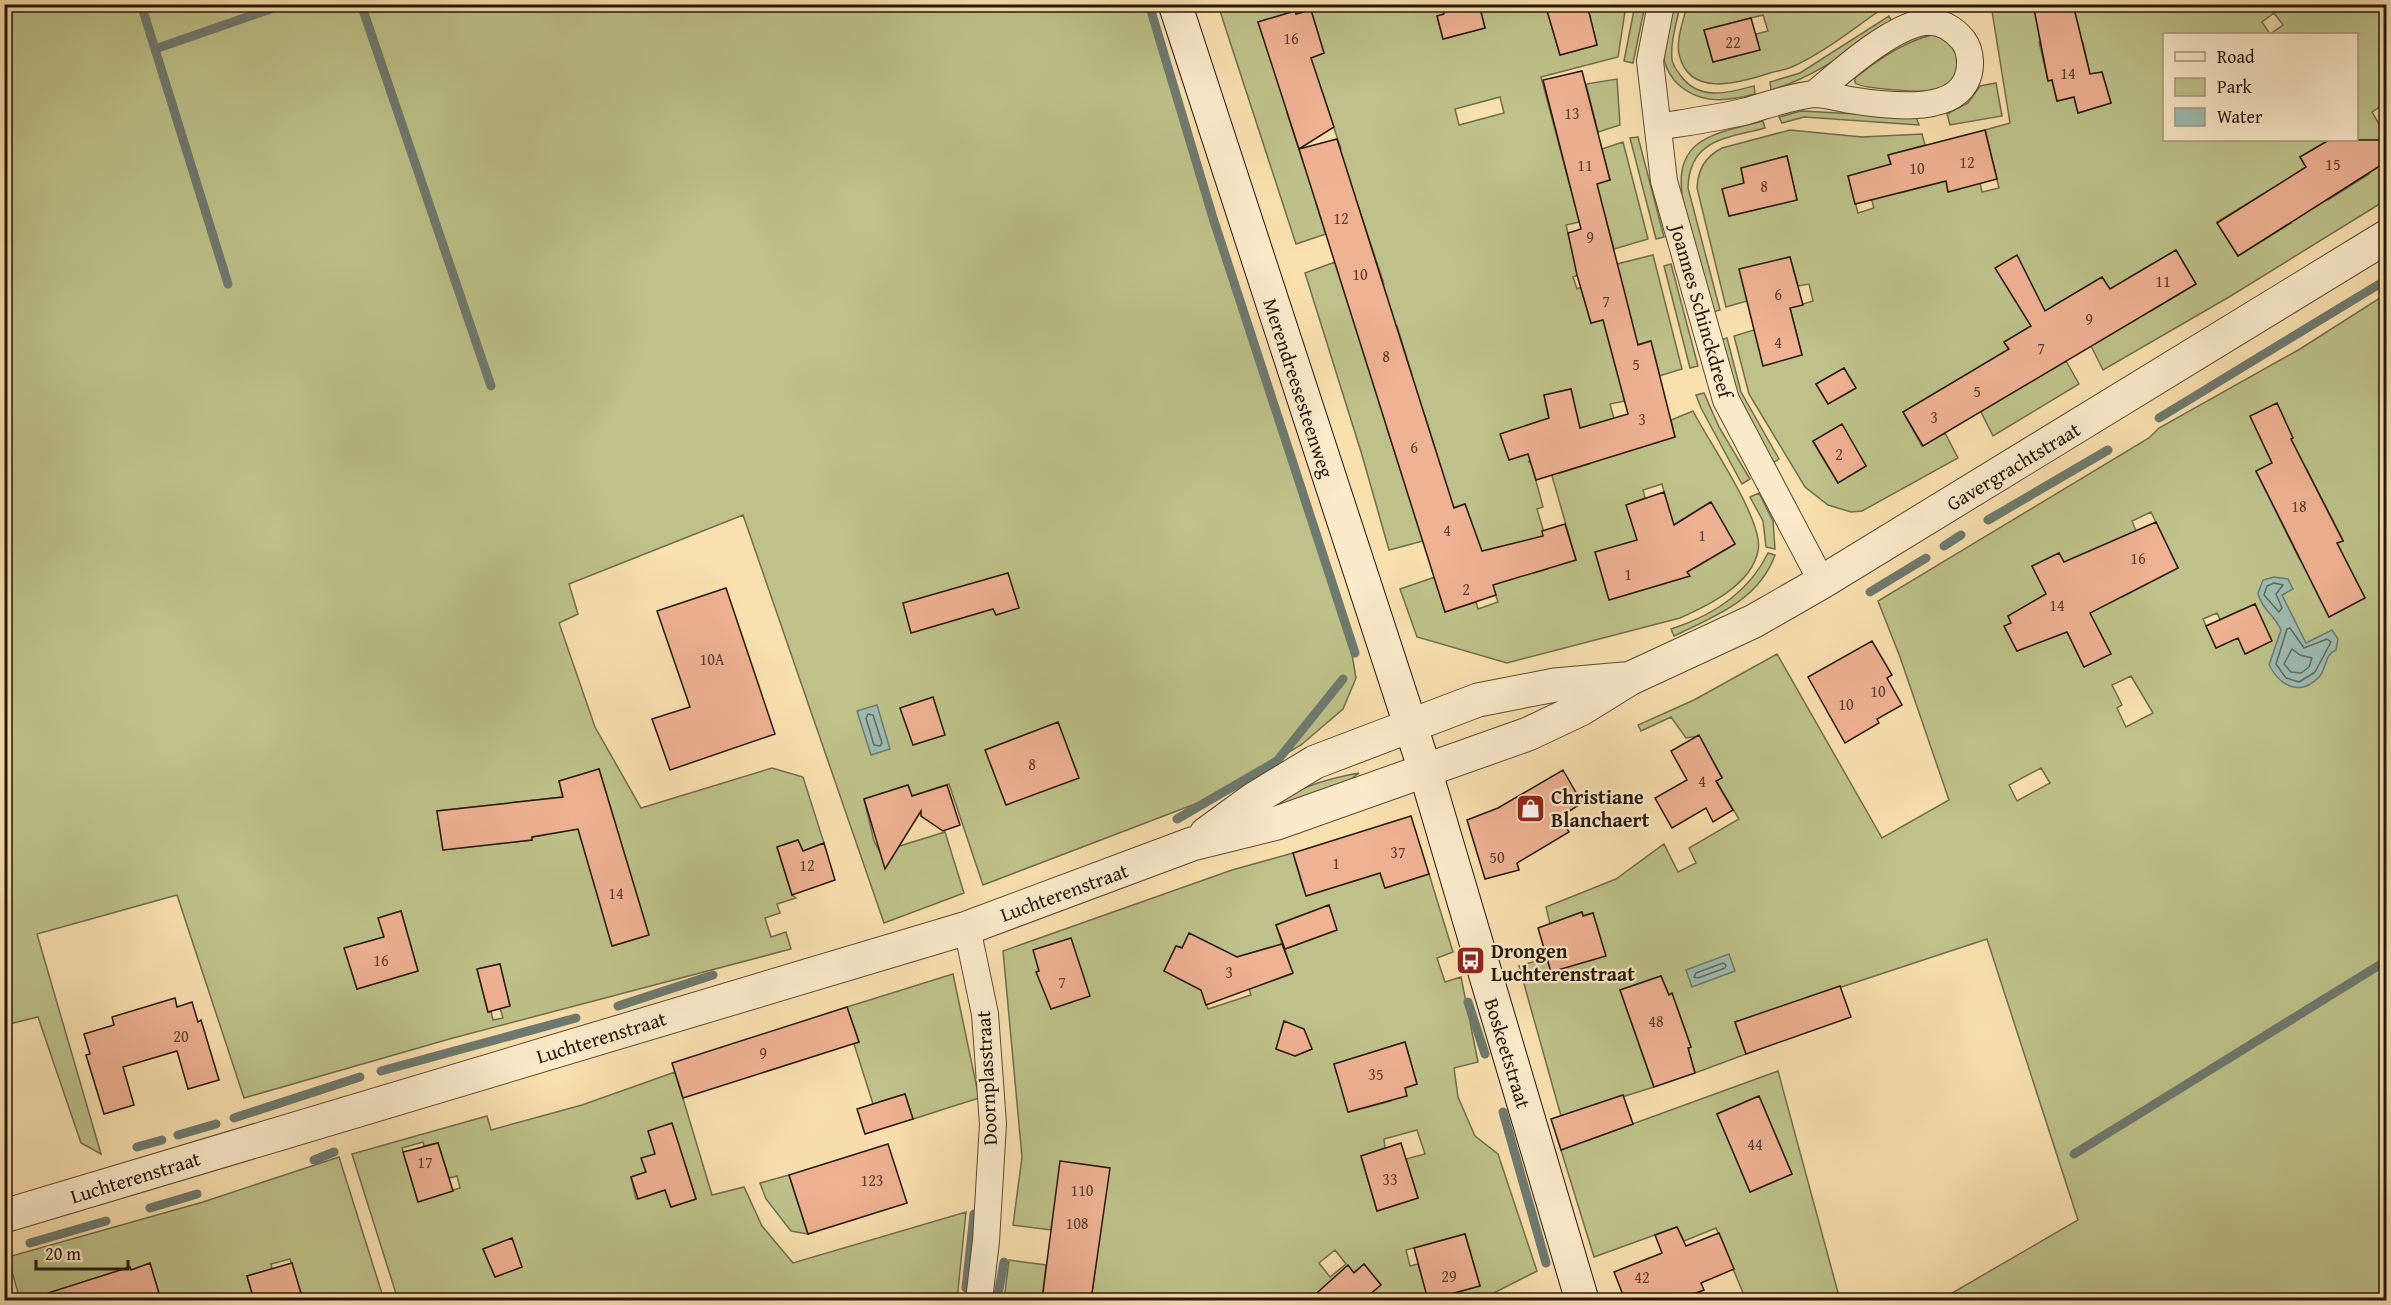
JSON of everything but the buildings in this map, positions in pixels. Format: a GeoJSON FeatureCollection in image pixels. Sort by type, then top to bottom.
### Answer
{"type":"FeatureCollection","features":[{"type":"Feature","properties":{"kind":"street","name":"Merendreesesteenweg"},"geometry":{"type":"LineString","coordinates":[[1175,4],[1425,770]]}},
{"type":"Feature","properties":{"kind":"street","name":"Joannes Schinckdreef"},"geometry":{"type":"LineString","coordinates":[[1661,4],[1650,61],[1664,181],[1726,400],[1822,582]]}},
{"type":"Feature","properties":{"kind":"street"},"geometry":{"type":"LineString","coordinates":[[1658,127],[1726,116],[1814,94],[1874,103],[1933,104],[1950,99],[1962,88],[1968,77],[1971,61],[1965,43],[1953,29],[1939,23],[1925,22],[1886,40],[1814,94]]}},
{"type":"Feature","properties":{"kind":"street","name":"Gavergrachtstraat"},"geometry":{"type":"LineString","coordinates":[[1425,770],[1528,734],[1581,709],[1631,678],[1754,621],[1822,582],[2386,237]]}},
{"type":"Feature","properties":{"kind":"street","name":"Gavergrachtstraat"},"geometry":{"type":"LineString","coordinates":[[1411,725],[1478,700],[1555,685],[1631,678]]}},
{"type":"Feature","properties":{"kind":"street","name":"Luchterenstraat"},"geometry":{"type":"LineString","coordinates":[[1192,844],[1254,799],[1315,762],[1411,725]]}},
{"type":"Feature","properties":{"kind":"street","name":"Luchterenstraat"},"geometry":{"type":"LineString","coordinates":[[4,1216],[967,928],[1192,844],[1277,823],[1425,770]]}},
{"type":"Feature","properties":{"kind":"street","name":"Boskeetstraat"},"geometry":{"type":"LineString","coordinates":[[1425,770],[1582,1300]]}},
{"type":"Feature","properties":{"kind":"street","name":"Doornplasstraat"},"geometry":{"type":"LineString","coordinates":[[967,928],[985,1014],[993,1124],[986,1241],[979,1300]]}},
{"type":"Feature","properties":{"kind":"green space"},"geometry":{"type":"Polygon","coordinates":[[[1442,4],[1551,5],[1546,6],[1560,55],[1597,45],[1587,5],[1626,5],[1618,57],[1541,77],[1571,190],[1610,180],[1602,149],[1623,142],[1648,239],[1614,249],[1605,216],[1566,225],[1578,275],[1573,277],[1577,289],[1581,287],[1591,323],[1617,264],[1653,255],[1682,369],[1659,376],[1650,341],[1612,352],[1625,401],[1610,404],[1614,419],[1637,447],[1675,437],[1671,420],[1693,411],[1734,481],[1753,521],[1758,538],[1758,551],[1754,563],[1738,584],[1716,600],[1680,618],[1507,663],[1417,637],[1400,589],[1435,577],[1445,612],[1476,602],[1478,609],[1498,602],[1465,504],[1417,519],[1423,541],[1389,550],[1305,273],[1335,262],[1347,297],[1384,284],[1353,191],[1316,203],[1326,234],[1296,244],[1218,5],[1442,4]],[[1479,5],[1437,16],[1443,39],[1485,28],[1479,5]],[[1311,10],[1296,14],[1295,11],[1258,22],[1275,72],[1324,53],[1311,10]],[[1322,92],[1294,101],[1287,113],[1303,162],[1341,149],[1322,92]],[[1500,97],[1455,109],[1459,125],[1504,113],[1500,97]],[[1397,326],[1359,338],[1375,387],[1412,375],[1397,326]],[[1571,389],[1544,395],[1548,415],[1575,409],[1571,389]],[[1425,416],[1387,428],[1403,478],[1440,465],[1425,416]],[[1578,429],[1559,473],[1589,464],[1578,429]],[[1546,455],[1528,462],[1531,462],[1543,507],[1537,509],[1554,566],[1576,560],[1546,455]],[[1662,484],[1643,490],[1645,498],[1627,505],[1672,522],[1662,484]],[[1710,502],[1670,527],[1695,568],[1735,544],[1710,502]],[[1539,537],[1527,550],[1534,573],[1548,569],[1539,537]]]}},
{"type":"Feature","properties":{"kind":"green space"},"geometry":{"type":"Polygon","coordinates":[[[2071,4],[2386,5],[2386,87],[2383,90],[2386,103],[2372,112],[2386,136],[2386,200],[2229,297],[2103,370],[2091,346],[2115,297],[2102,277],[2053,306],[2055,312],[2004,342],[2022,371],[2037,378],[2066,361],[2079,384],[1993,436],[1981,412],[1988,362],[1903,412],[1922,446],[1945,433],[1958,458],[1862,511],[1851,512],[1828,505],[1805,487],[1749,394],[1734,336],[1754,330],[1802,355],[1790,308],[1813,301],[1809,284],[1798,286],[1790,257],[1740,269],[1747,301],[1726,307],[1697,188],[1701,169],[1711,155],[1722,148],[1790,130],[1862,137],[1922,134],[1925,145],[1888,155],[1899,193],[1946,181],[1980,183],[1982,192],[1999,188],[1985,130],[2010,123],[1991,5],[2033,5],[2035,13],[2071,4]],[[2076,32],[2039,42],[2048,80],[2052,80],[2057,101],[2074,97],[2078,113],[2111,103],[2102,72],[2090,74],[2083,43],[2076,32]],[[1787,156],[1741,168],[1744,183],[1729,216],[1797,200],[1787,156]],[[1864,172],[1848,176],[1858,213],[1874,208],[1864,172]],[[2271,189],[2217,222],[2238,256],[2291,223],[2271,189]],[[2176,250],[2130,277],[2151,311],[2196,284],[2176,250]],[[1844,368],[1816,384],[1828,404],[1855,389],[1844,368]],[[1841,425],[1813,442],[1838,483],[1866,466],[1841,425]]]}},
{"type":"Feature","properties":{"kind":"green space"},"geometry":{"type":"Polygon","coordinates":[[[4,5],[1148,5],[1349,637],[1356,678],[1343,709],[1301,745],[1216,796],[983,885],[949,784],[912,796],[908,785],[864,799],[874,841],[880,852],[945,832],[964,893],[884,923],[743,515],[569,584],[578,614],[559,623],[595,727],[641,808],[772,768],[803,777],[824,843],[803,851],[798,840],[777,847],[792,895],[796,898],[777,904],[780,913],[765,918],[771,937],[786,932],[791,949],[453,1038],[244,1098],[177,895],[37,934],[101,1154],[81,1143],[38,1017],[5,1025],[4,5]],[[599,769],[559,781],[563,797],[437,811],[443,850],[532,840],[532,837],[578,829],[613,946],[648,935],[599,769]],[[401,911],[379,918],[384,937],[345,948],[357,989],[418,971],[401,911]],[[499,964],[477,969],[488,1012],[491,1011],[493,1020],[503,1018],[500,1008],[510,1005],[499,964]]]}},
{"type":"Feature","properties":{"kind":"green space"},"geometry":{"type":"Polygon","coordinates":[[[1635,5],[1645,5],[1633,63],[1624,61],[1635,5]]]}},
{"type":"Feature","properties":{"kind":"green space"},"geometry":{"type":"Polygon","coordinates":[[[1673,5],[1680,5],[1673,39],[1672,60],[1688,84],[1696,89],[1714,93],[1754,86],[1755,94],[1722,100],[1702,98],[1692,94],[1674,80],[1666,66],[1663,50],[1673,5]]]}},
{"type":"Feature","properties":{"kind":"green space"},"geometry":{"type":"Polygon","coordinates":[[[1687,5],[1881,5],[1882,9],[1828,47],[1794,66],[1742,81],[1716,84],[1693,77],[1684,68],[1678,48],[1687,5]],[[1763,15],[1704,30],[1713,62],[1759,50],[1756,34],[1768,31],[1763,15]]]}},
{"type":"Feature","properties":{"kind":"green space"},"geometry":{"type":"Polygon","coordinates":[[[1889,16],[1892,22],[1834,61],[1803,78],[1771,90],[1770,82],[1800,73],[1889,16]]]}},
{"type":"Feature","properties":{"kind":"green space"},"geometry":{"type":"Polygon","coordinates":[[[1932,35],[1944,37],[1959,51],[1959,73],[1946,85],[1936,90],[1919,91],[1881,89],[1855,83],[1855,78],[1891,52],[1932,35]]]}},
{"type":"Feature","properties":{"kind":"green space"},"geometry":{"type":"Polygon","coordinates":[[[1617,79],[1620,125],[1598,132],[1586,84],[1617,79]]]}},
{"type":"Feature","properties":{"kind":"green space"},"geometry":{"type":"Polygon","coordinates":[[[1996,83],[2002,116],[1950,125],[1947,114],[1968,103],[1980,86],[1996,83]]]}},
{"type":"Feature","properties":{"kind":"green space"},"geometry":{"type":"Polygon","coordinates":[[[1801,111],[1916,117],[1919,125],[1804,117],[1782,123],[1779,117],[1801,111]]]}},
{"type":"Feature","properties":{"kind":"green space"},"geometry":{"type":"Polygon","coordinates":[[[1763,121],[1765,128],[1713,143],[1695,159],[1690,172],[1688,188],[1720,310],[1712,312],[1683,200],[1681,179],[1684,163],[1691,151],[1714,135],[1763,121]]]}},
{"type":"Feature","properties":{"kind":"green space"},"geometry":{"type":"Polygon","coordinates":[[[1638,137],[1664,237],[1656,239],[1630,138],[1638,137]]]}},
{"type":"Feature","properties":{"kind":"green space"},"geometry":{"type":"Polygon","coordinates":[[[1671,264],[1698,366],[1690,368],[1664,266],[1671,264]]]}},
{"type":"Feature","properties":{"kind":"green space"},"geometry":{"type":"Polygon","coordinates":[[[2386,294],[2386,1300],[1940,1300],[2078,1220],[1987,939],[1735,1022],[1746,1054],[1695,1073],[1688,1048],[1691,1047],[1672,994],[1669,995],[1661,976],[1620,990],[1654,1087],[1561,1116],[1519,966],[1547,958],[1551,972],[1593,913],[1583,916],[1582,912],[1550,924],[1546,907],[1616,879],[1664,844],[1678,872],[1696,863],[1689,848],[1739,819],[1716,781],[1722,777],[1699,736],[1686,738],[1671,717],[1641,731],[1638,725],[1694,700],[1777,654],[1882,838],[1949,800],[1900,657],[1878,601],[2149,438],[2159,428],[2300,349],[2386,294]],[[2294,452],[2256,471],[2299,558],[2316,581],[2312,583],[2329,617],[2365,598],[2337,543],[2343,540],[2307,470],[2294,452]],[[2151,512],[2132,521],[2136,531],[2097,548],[2122,597],[2178,568],[2151,512]],[[2059,553],[2032,566],[2048,593],[2008,616],[2011,623],[2005,627],[2017,651],[2072,630],[2074,646],[2084,667],[2110,654],[2059,553]],[[2255,604],[2228,616],[2246,654],[2271,641],[2255,604]],[[2217,613],[2203,619],[2216,648],[2230,641],[2217,613]],[[2131,676],[2112,685],[2122,705],[2117,708],[2126,727],[2153,713],[2131,676]],[[2041,768],[2009,785],[2017,801],[2050,783],[2041,768]]]}},
{"type":"Feature","properties":{"kind":"green space"},"geometry":{"type":"Polygon","coordinates":[[[1727,338],[1741,392],[1779,459],[1773,463],[1740,406],[1720,340],[1727,338]]]}},
{"type":"Feature","properties":{"kind":"green space"},"geometry":{"type":"Polygon","coordinates":[[[1704,393],[1719,427],[1750,479],[1742,484],[1701,408],[1696,395],[1704,393]]]}},
{"type":"Feature","properties":{"kind":"green space"},"geometry":{"type":"Polygon","coordinates":[[[1759,493],[1773,521],[1775,549],[1766,547],[1763,521],[1750,497],[1759,493]]]}},
{"type":"Feature","properties":{"kind":"green space"},"geometry":{"type":"Polygon","coordinates":[[[1768,553],[1775,555],[1768,571],[1747,595],[1720,613],[1674,636],[1671,629],[1715,610],[1740,591],[1751,580],[1768,553]]]}},
{"type":"Feature","properties":{"kind":"green space"},"geometry":{"type":"Polygon","coordinates":[[[1359,773],[1342,786],[1275,807],[1277,801],[1307,787],[1359,773]]]}},
{"type":"Feature","properties":{"kind":"green space"},"geometry":{"type":"Polygon","coordinates":[[[1293,853],[1303,887],[1348,874],[1351,882],[1380,873],[1385,888],[1429,874],[1453,952],[1437,958],[1445,982],[1461,977],[1478,1062],[1454,1068],[1458,1097],[1475,1136],[1498,1154],[1537,1271],[1480,1300],[1429,1300],[1363,1300],[1381,1285],[1364,1264],[1320,1300],[1091,1300],[1109,1168],[1056,1199],[1051,1230],[1013,1225],[1022,1157],[1003,951],[1232,870],[1293,853]],[[1329,905],[1276,925],[1282,944],[1237,957],[1176,946],[1164,971],[1201,990],[1208,1009],[1251,995],[1249,989],[1292,974],[1285,949],[1336,930],[1329,905]],[[1284,1022],[1276,1049],[1295,1056],[1312,1049],[1304,1029],[1284,1022]],[[1405,1042],[1334,1064],[1349,1112],[1391,1101],[1389,1093],[1417,1084],[1405,1042]],[[1417,1130],[1384,1139],[1385,1148],[1361,1156],[1377,1211],[1418,1198],[1406,1159],[1425,1154],[1417,1130]],[[1465,1234],[1406,1250],[1410,1266],[1418,1264],[1429,1300],[1480,1286],[1465,1234]],[[1335,1250],[1319,1263],[1330,1277],[1346,1264],[1335,1250]]]}},
{"type":"Feature","properties":{"kind":"green space"},"geometry":{"type":"Polygon","coordinates":[[[953,974],[979,1098],[913,1119],[905,1094],[873,1104],[854,1044],[859,1042],[847,1007],[953,974]]]}},
{"type":"Feature","properties":{"kind":"green space"},"geometry":{"type":"Polygon","coordinates":[[[1778,1071],[1840,1300],[1746,1300],[1716,1228],[1684,1241],[1677,1227],[1594,1257],[1561,1150],[1778,1071]],[[1759,1096],[1717,1114],[1750,1192],[1792,1174],[1759,1096]]]}},
{"type":"Feature","properties":{"kind":"green space"},"geometry":{"type":"Polygon","coordinates":[[[675,1072],[712,1195],[744,1187],[762,1226],[793,1263],[966,1212],[957,1300],[398,1300],[352,1154],[487,1116],[491,1130],[582,1105],[675,1072]],[[423,1142],[402,1148],[418,1201],[460,1188],[457,1176],[449,1178],[438,1143],[424,1146],[423,1142]],[[642,1158],[646,1172],[631,1177],[636,1199],[665,1190],[671,1207],[696,1199],[684,1161],[642,1158]],[[512,1239],[483,1249],[495,1277],[521,1267],[512,1239]]]}},
{"type":"Feature","properties":{"kind":"green space"},"geometry":{"type":"Polygon","coordinates":[[[339,1157],[384,1300],[303,1300],[290,1259],[271,1264],[272,1269],[247,1276],[254,1300],[161,1300],[150,1264],[131,1270],[130,1267],[46,1294],[48,1300],[20,1300],[8,1257],[203,1202],[339,1157]]]}},
{"type":"Feature","properties":{"kind":"green space"},"geometry":{"type":"Polygon","coordinates":[[[789,1175],[808,1234],[791,1231],[766,1199],[760,1183],[789,1175]]]}},
{"type":"Feature","properties":{"kind":"green space"},"geometry":{"type":"Polygon","coordinates":[[[1009,1260],[1046,1265],[1042,1300],[1004,1300],[1009,1260]]]}},
{"type":"Feature","properties":{"kind":"water"},"geometry":{"type":"Polygon","coordinates":[[[2274,577],[2288,579],[2293,589],[2282,595],[2306,643],[2332,630],[2338,639],[2336,650],[2327,658],[2322,673],[2305,687],[2298,688],[2285,683],[2279,679],[2269,665],[2281,630],[2262,603],[2258,593],[2263,580],[2274,577]]]}},
{"type":"Feature","properties":{"kind":"water"},"geometry":{"type":"Polygon","coordinates":[[[877,705],[890,749],[871,755],[857,711],[877,705]]]}},
{"type":"Feature","properties":{"kind":"water"},"geometry":{"type":"Polygon","coordinates":[[[1729,954],[1735,971],[1692,987],[1686,970],[1729,954]]]}},
{"type":"Feature","properties":{"kind":"waterway"},"geometry":{"type":"LineString","coordinates":[[141,4],[228,284]]}},
{"type":"Feature","properties":{"kind":"waterway"},"geometry":{"type":"LineString","coordinates":[[155,49],[285,4]]}},
{"type":"Feature","properties":{"kind":"waterway"},"geometry":{"type":"LineString","coordinates":[[361,4],[491,386]]}},
{"type":"Feature","properties":{"kind":"waterway"},"geometry":{"type":"LineString","coordinates":[[1149,4],[1213,218],[1355,653]]}},
{"type":"Feature","properties":{"kind":"waterway"},"geometry":{"type":"LineString","coordinates":[[2159,418],[2386,280]]}},
{"type":"Feature","properties":{"kind":"waterway"},"geometry":{"type":"LineString","coordinates":[[1988,520],[2108,450]]}},
{"type":"Feature","properties":{"kind":"waterway"},"geometry":{"type":"LineString","coordinates":[[1944,546],[1961,535]]}},
{"type":"Feature","properties":{"kind":"waterway"},"geometry":{"type":"LineString","coordinates":[[1870,592],[1926,558]]}},
{"type":"Feature","properties":{"kind":"waterway"},"geometry":{"type":"LineString","coordinates":[[1177,819],[1277,761],[1343,679]]}},
{"type":"Feature","properties":{"kind":"waterway"},"geometry":{"type":"LineString","coordinates":[[2074,1154],[2386,961]]}},
{"type":"Feature","properties":{"kind":"waterway"},"geometry":{"type":"LineString","coordinates":[[618,1006],[713,975]]}},
{"type":"Feature","properties":{"kind":"waterway"},"geometry":{"type":"LineString","coordinates":[[1468,1002],[1485,1054]]}},
{"type":"Feature","properties":{"kind":"waterway"},"geometry":{"type":"LineString","coordinates":[[381,1071],[576,1018]]}},
{"type":"Feature","properties":{"kind":"waterway"},"geometry":{"type":"LineString","coordinates":[[234,1118],[360,1077]]}},
{"type":"Feature","properties":{"kind":"waterway"},"geometry":{"type":"LineString","coordinates":[[1503,1112],[1546,1263]]}},
{"type":"Feature","properties":{"kind":"waterway"},"geometry":{"type":"LineString","coordinates":[[178,1135],[216,1124]]}},
{"type":"Feature","properties":{"kind":"waterway"},"geometry":{"type":"LineString","coordinates":[[137,1147],[162,1140]]}},
{"type":"Feature","properties":{"kind":"waterway"},"geometry":{"type":"LineString","coordinates":[[314,1160],[334,1152]]}},
{"type":"Feature","properties":{"kind":"waterway"},"geometry":{"type":"LineString","coordinates":[[150,1208],[197,1194]]}},
{"type":"Feature","properties":{"kind":"waterway"},"geometry":{"type":"LineString","coordinates":[[966,1288],[974,1214]]}},
{"type":"Feature","properties":{"kind":"waterway"},"geometry":{"type":"LineString","coordinates":[[30,1243],[106,1221]]}},
{"type":"Feature","properties":{"kind":"waterway"},"geometry":{"type":"LineString","coordinates":[[997,1300],[1004,1262]]}},
{"type":"Feature","properties":{"kind":"place","name":"Christiane Blanchaert"},"geometry":{"type":"Point","coordinates":[1530,808]}},
{"type":"Feature","properties":{"kind":"place","name":"Drongen Luchterenstraat"},"geometry":{"type":"Point","coordinates":[1470,961]}}]}
